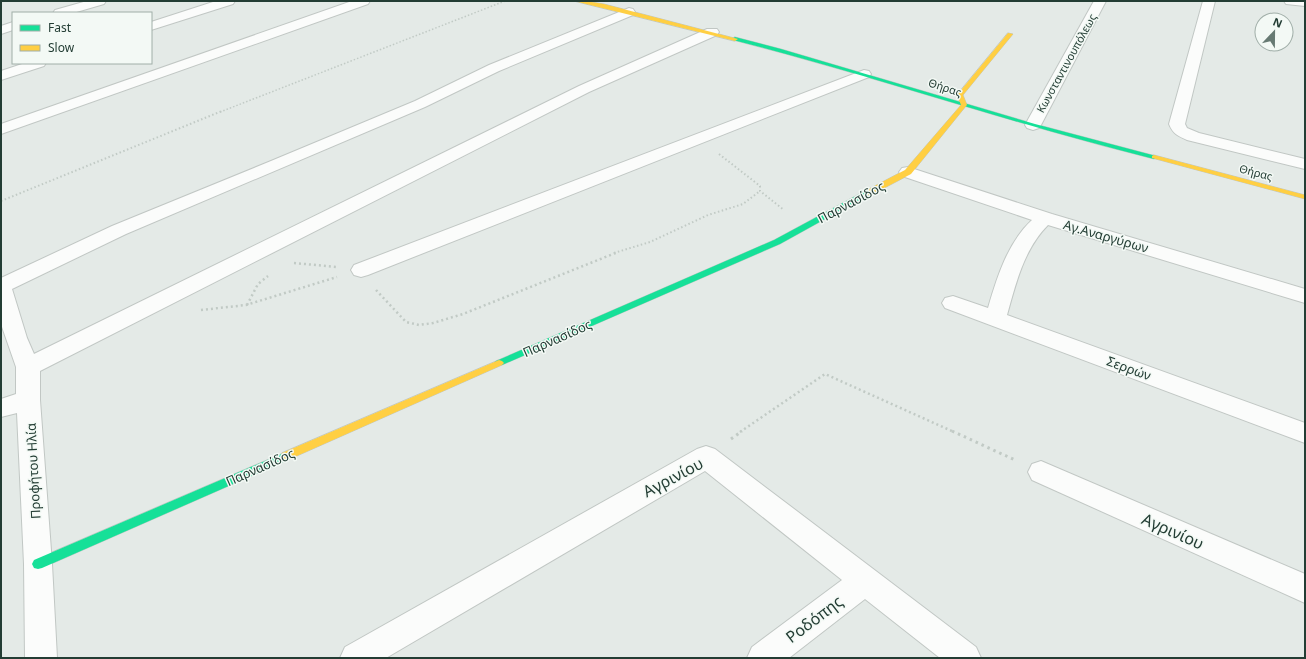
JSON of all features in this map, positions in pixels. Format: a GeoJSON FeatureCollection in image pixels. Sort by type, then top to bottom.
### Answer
{"type":"FeatureCollection","features":[{"type":"Feature","properties":{"kind":"street"},"geometry":{"type":"LineString","coordinates":[[62,12],[100,1]]}},
{"type":"Feature","properties":{"kind":"street"},"geometry":{"type":"LineString","coordinates":[[152,26],[229,1]]}},
{"type":"Feature","properties":{"kind":"street"},"geometry":{"type":"LineString","coordinates":[[1,129],[364,1]]}},
{"type":"Feature","properties":{"kind":"street","name":"Θήρας"},"geometry":{"type":"LineString","coordinates":[[577,1],[609,3],[629,12],[712,32],[864,74],[964,106],[1305,197]]}},
{"type":"Feature","properties":{"kind":"street","name":"Κωνσταντινουπόλεως"},"geometry":{"type":"LineString","coordinates":[[1033,125],[1100,1]]}},
{"type":"Feature","properties":{"kind":"street"},"geometry":{"type":"LineString","coordinates":[[1209,1],[1177,124],[1180,131],[1193,137],[1305,164]]}},
{"type":"Feature","properties":{"kind":"street"},"geometry":{"type":"LineString","coordinates":[[1290,1],[1305,2]]}},
{"type":"Feature","properties":{"kind":"street"},"geometry":{"type":"LineString","coordinates":[[1,287],[119,230],[420,104],[494,68],[629,12]]}},
{"type":"Feature","properties":{"kind":"street"},"geometry":{"type":"LineString","coordinates":[[1,30],[12,26]]}},
{"type":"Feature","properties":{"kind":"street"},"geometry":{"type":"LineString","coordinates":[[28,367],[584,89],[712,32]]}},
{"type":"Feature","properties":{"kind":"street"},"geometry":{"type":"LineString","coordinates":[[964,106],[960,94],[1010,34]]}},
{"type":"Feature","properties":{"kind":"street"},"geometry":{"type":"LineString","coordinates":[[1,76],[36,64]]}},
{"type":"Feature","properties":{"kind":"street"},"geometry":{"type":"LineString","coordinates":[[361,270],[864,74]]}},
{"type":"Feature","properties":{"kind":"street","name":"Παρνασίδος"},"geometry":{"type":"LineString","coordinates":[[38,564],[777,242],[908,172],[964,106]]}},
{"type":"Feature","properties":{"kind":"street","name":"Αγ.Αναργύρων"},"geometry":{"type":"LineString","coordinates":[[908,172],[1046,218],[1305,296]]}},
{"type":"Feature","properties":{"kind":"street"},"geometry":{"type":"LineString","coordinates":[[996,319],[1009,270],[1030,232],[1046,218]]}},
{"type":"Feature","properties":{"kind":"street","name":"Προφήτου Ηλία"},"geometry":{"type":"LineString","coordinates":[[1,287],[9,340],[28,367],[28,400],[38,564],[41,658]]}},
{"type":"Feature","properties":{"kind":"street","name":"Σερρών"},"geometry":{"type":"LineString","coordinates":[[953,303],[1305,433]]}},
{"type":"Feature","properties":{"kind":"street"},"geometry":{"type":"LineString","coordinates":[[1,408],[28,400]]}},
{"type":"Feature","properties":{"kind":"street","name":"Αγρινίου"},"geometry":{"type":"LineString","coordinates":[[356,658],[706,457],[965,658]]}},
{"type":"Feature","properties":{"kind":"street","name":"Αγρινίου"},"geometry":{"type":"LineString","coordinates":[[1041,472],[1305,589]]}},
{"type":"Feature","properties":{"kind":"street","name":"Ροδόπης"},"geometry":{"type":"LineString","coordinates":[[763,658],[865,581]]}},
{"type":"Feature","properties":{"kind":"path"},"geometry":{"type":"LineString","coordinates":[[1,201],[286,85],[505,1]]}},
{"type":"Feature","properties":{"kind":"path"},"geometry":{"type":"LineString","coordinates":[[251,255],[286,262],[324,264],[361,270],[375,290],[406,322],[419,325],[433,323],[463,314],[602,257],[650,242],[708,215],[742,204],[760,191],[760,186],[700,139]]}},
{"type":"Feature","properties":{"kind":"path"},"geometry":{"type":"LineString","coordinates":[[194,311],[246,305],[361,270]]}},
{"type":"Feature","properties":{"kind":"path"},"geometry":{"type":"LineString","coordinates":[[246,305],[258,284],[269,275]]}},
{"type":"Feature","properties":{"kind":"path"},"geometry":{"type":"LineString","coordinates":[[706,457],[825,374],[1041,472]]}},
{"type":"Feature","properties":{"kind":"traffic: fast"},"geometry":{"type":"LineString","coordinates":[[735,39],[779,50],[1033,125],[1154,157]]}},
{"type":"Feature","properties":{"kind":"traffic: fast"},"geometry":{"type":"LineString","coordinates":[[499,363],[777,242],[868,193]]}},
{"type":"Feature","properties":{"kind":"traffic: fast"},"geometry":{"type":"LineString","coordinates":[[38,564],[286,456]]}},
{"type":"Feature","properties":{"kind":"traffic: slow"},"geometry":{"type":"LineString","coordinates":[[577,1],[604,6],[735,39]]}},
{"type":"Feature","properties":{"kind":"traffic: slow"},"geometry":{"type":"LineString","coordinates":[[868,193],[908,172],[964,105],[960,95],[1010,34]]}},
{"type":"Feature","properties":{"kind":"traffic: slow"},"geometry":{"type":"LineString","coordinates":[[1154,157],[1305,197]]}},
{"type":"Feature","properties":{"kind":"traffic: slow"},"geometry":{"type":"LineString","coordinates":[[286,456],[499,363]]}}]}
